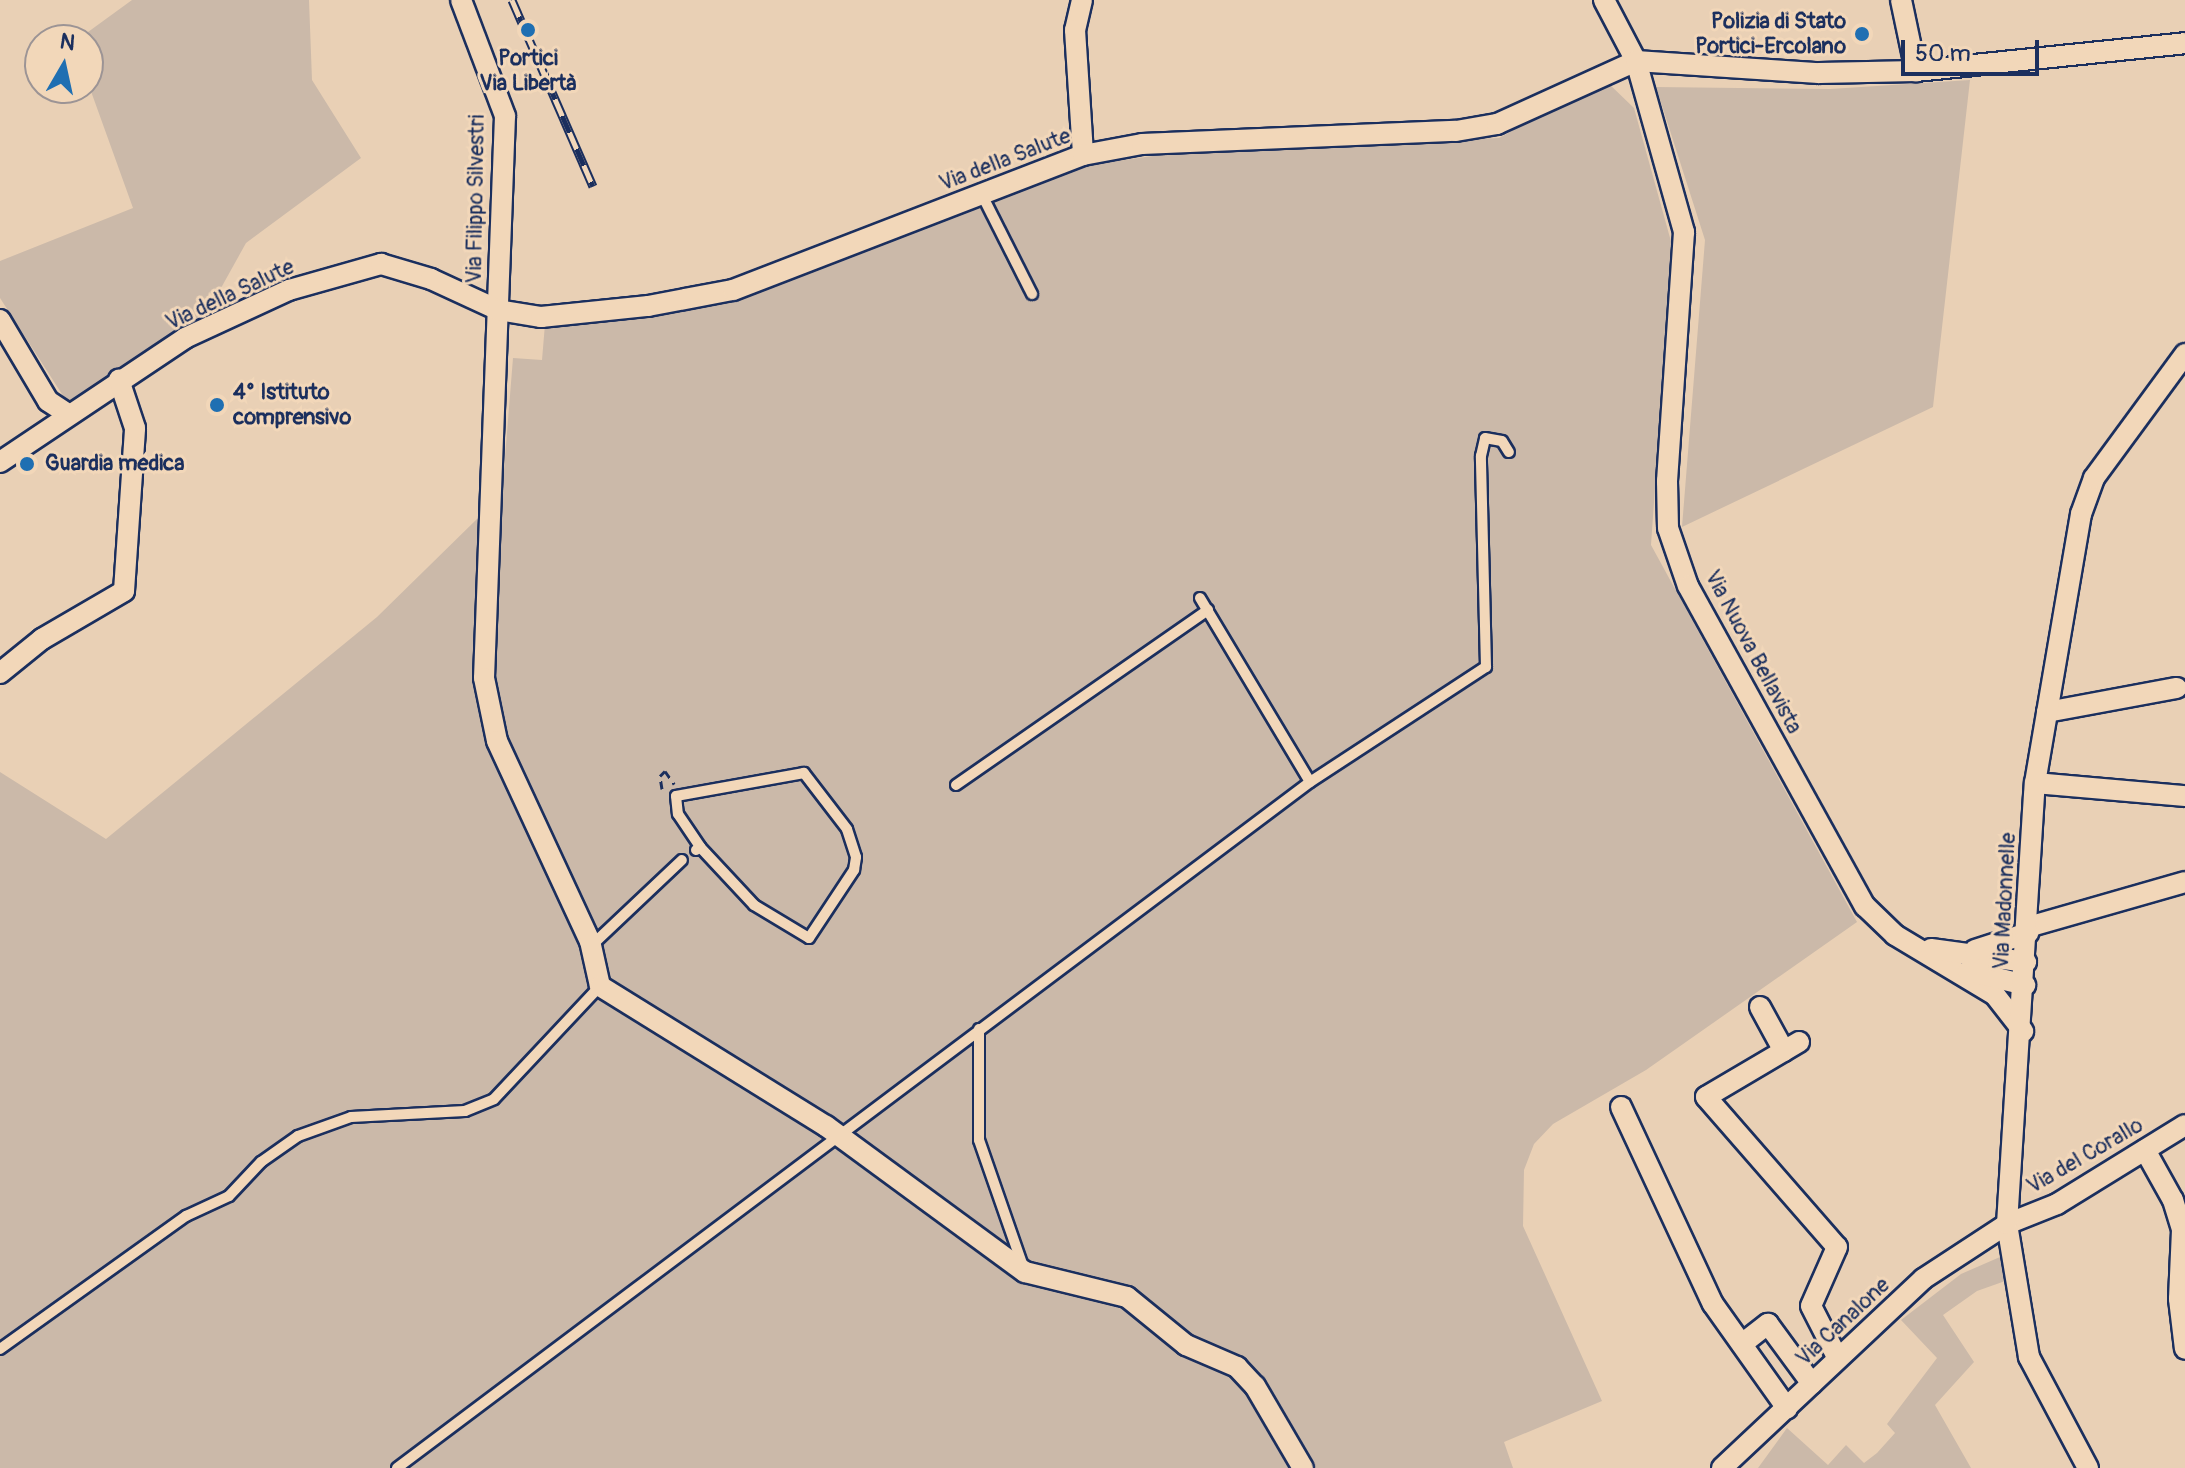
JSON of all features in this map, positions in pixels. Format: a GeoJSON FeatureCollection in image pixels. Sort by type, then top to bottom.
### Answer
{"type":"FeatureCollection","features":[{"type":"Feature","properties":{"kind":"street","name":"Via Filippo Silvestri"},"geometry":{"type":"LineString","coordinates":[[461,0],[505,116],[484,678],[497,741],[591,946],[600,986]]}},
{"type":"Feature","properties":{"kind":"street"},"geometry":{"type":"LineString","coordinates":[[1082,0],[1075,30],[1083,155]]}},
{"type":"Feature","properties":{"kind":"street","name":"Via Nuova Bellavista"},"geometry":{"type":"LineString","coordinates":[[1604,0],[1636,61],[1684,232],[1668,528],[1688,586],[1865,906],[1895,935],[1955,960]]}},
{"type":"Feature","properties":{"kind":"street"},"geometry":{"type":"LineString","coordinates":[[1901,0],[1916,71]]}},
{"type":"Feature","properties":{"kind":"street"},"geometry":{"type":"LineString","coordinates":[[1636,61],[1819,73],[1916,71],[2185,43]]}},
{"type":"Feature","properties":{"kind":"street","name":"Via della Salute"},"geometry":{"type":"LineString","coordinates":[[0,462],[185,338],[289,290],[381,264],[431,279],[498,310],[541,317],[648,306],[733,290],[1083,155],[1142,144],[1456,131],[1497,124],[1548,105],[1636,61]]}},
{"type":"Feature","properties":{"kind":"street"},"geometry":{"type":"LineString","coordinates":[[0,320],[48,401],[68,414]]}},
{"type":"Feature","properties":{"kind":"street","name":"Via Madonnelle"},"geometry":{"type":"LineString","coordinates":[[2088,1468],[2029,1357],[2015,1300],[2007,1224],[2023,1031],[2035,783],[2073,551],[2094,478],[2185,354]]}},
{"type":"Feature","properties":{"kind":"street"},"geometry":{"type":"LineString","coordinates":[[0,673],[42,639],[124,591],[135,428],[119,380]]}},
{"type":"Feature","properties":{"kind":"street"},"geometry":{"type":"LineString","coordinates":[[2047,712],[2177,688]]}},
{"type":"Feature","properties":{"kind":"street"},"geometry":{"type":"LineString","coordinates":[[2035,783],[2185,796]]}},
{"type":"Feature","properties":{"kind":"street"},"geometry":{"type":"LineString","coordinates":[[1955,960],[1993,948],[2028,930],[2185,882]]}},
{"type":"Feature","properties":{"kind":"street"},"geometry":{"type":"LineString","coordinates":[[1955,960],[2026,962]]}},
{"type":"Feature","properties":{"kind":"street"},"geometry":{"type":"LineString","coordinates":[[1955,960],[2025,985]]}},
{"type":"Feature","properties":{"kind":"street"},"geometry":{"type":"LineString","coordinates":[[1955,960],[1995,995],[2023,1031]]}},
{"type":"Feature","properties":{"kind":"street"},"geometry":{"type":"LineString","coordinates":[[600,986],[837,1134],[1025,1272],[1127,1297],[1186,1345],[1237,1367],[1255,1386],[1303,1468]]}},
{"type":"Feature","properties":{"kind":"street"},"geometry":{"type":"LineString","coordinates":[[1760,1007],[1791,1046],[1706,1097],[1837,1247],[1811,1306],[1838,1359]]}},
{"type":"Feature","properties":{"kind":"street"},"geometry":{"type":"LineString","coordinates":[[1621,1107],[1713,1304],[1787,1408]]}},
{"type":"Feature","properties":{"kind":"street","name":"Via del Corallo"},"geometry":{"type":"LineString","coordinates":[[2007,1224],[2057,1204],[2185,1125]]}},
{"type":"Feature","properties":{"kind":"street"},"geometry":{"type":"LineString","coordinates":[[2145,1150],[2173,1200],[2182,1230],[2179,1299],[2185,1349]]}},
{"type":"Feature","properties":{"kind":"street","name":"Via Canalone"},"geometry":{"type":"LineString","coordinates":[[1722,1468],[1923,1279],[2007,1224]]}},
{"type":"Feature","properties":{"kind":"street"},"geometry":{"type":"LineString","coordinates":[[1742,1344],[1768,1324],[1812,1384]]}},
{"type":"Feature","properties":{"kind":"lane"},"geometry":{"type":"LineString","coordinates":[[982,195],[1032,294]]}},
{"type":"Feature","properties":{"kind":"lane"},"geometry":{"type":"LineString","coordinates":[[397,1468],[837,1134],[1310,782],[1486,667],[1481,456],[1485,438],[1502,441],[1509,452]]}},
{"type":"Feature","properties":{"kind":"lane"},"geometry":{"type":"LineString","coordinates":[[1200,598],[1310,782]]}},
{"type":"Feature","properties":{"kind":"lane"},"geometry":{"type":"LineString","coordinates":[[956,785],[1208,610]]}},
{"type":"Feature","properties":{"kind":"lane"},"geometry":{"type":"LineString","coordinates":[[804,773],[847,829],[856,857],[854,870],[809,938],[754,905],[698,848],[678,814],[676,796],[804,773]]}},
{"type":"Feature","properties":{"kind":"lane"},"geometry":{"type":"LineString","coordinates":[[591,946],[652,883],[682,860]]}},
{"type":"Feature","properties":{"kind":"lane"},"geometry":{"type":"LineString","coordinates":[[0,1349],[186,1216],[229,1196],[261,1162],[298,1136],[351,1117],[465,1111],[494,1099],[600,986]]}},
{"type":"Feature","properties":{"kind":"lane"},"geometry":{"type":"LineString","coordinates":[[979,1029],[979,1140],[1025,1272]]}},
{"type":"Feature","properties":{"kind":"path"},"geometry":{"type":"LineString","coordinates":[[662,789],[660,776],[669,772],[676,796]]}},
{"type":"Feature","properties":{"kind":"shaded area"},"geometry":{"type":"Polygon","coordinates":[[[132,0],[309,0],[312,80],[361,158],[246,243],[201,324],[69,405],[0,298],[0,261],[133,208],[96,104],[104,104],[104,24],[99,24],[132,0]]]}},
{"type":"Feature","properties":{"kind":"shaded area"},"geometry":{"type":"Polygon","coordinates":[[[1970,80],[1933,407],[1682,527],[1705,240],[1656,87],[1830,89],[1970,80]]]}},
{"type":"Feature","properties":{"kind":"shaded area"},"geometry":{"type":"Polygon","coordinates":[[[1606,81],[1634,108],[1672,245],[1651,545],[1857,922],[1646,1070],[1553,1124],[1534,1144],[1524,1170],[1523,1226],[1602,1401],[1504,1442],[1513,1468],[0,1468],[0,772],[106,839],[377,617],[477,519],[500,519],[513,358],[542,360],[545,324],[683,308],[774,285],[1082,166],[1195,150],[1499,138],[1606,81]]]}},
{"type":"Feature","properties":{"kind":"shaded area"},"geometry":{"type":"Polygon","coordinates":[[[2000,1257],[2008,1280],[1977,1291],[1943,1315],[1974,1362],[1935,1405],[1971,1468],[1758,1468],[1787,1428],[1828,1465],[1846,1445],[1864,1463],[1877,1453],[1895,1433],[1887,1424],[1937,1358],[1901,1320],[1961,1274],[2000,1257]]]}},
{"type":"Feature","properties":{"kind":"railway"},"geometry":{"type":"LineString","coordinates":[[512,0],[593,186]]}},
{"type":"Feature","properties":{"kind":"place","name":"Portici Via Libertà"},"geometry":{"type":"Point","coordinates":[528,30]}},
{"type":"Feature","properties":{"kind":"place","name":"Polizia di Stato Portici-Ercolano"},"geometry":{"type":"Point","coordinates":[1862,34]}},
{"type":"Feature","properties":{"kind":"place","name":"4° Istituto comprensivo"},"geometry":{"type":"Point","coordinates":[217,405]}},
{"type":"Feature","properties":{"kind":"place","name":"Guardia medica"},"geometry":{"type":"Point","coordinates":[27,464]}}]}
